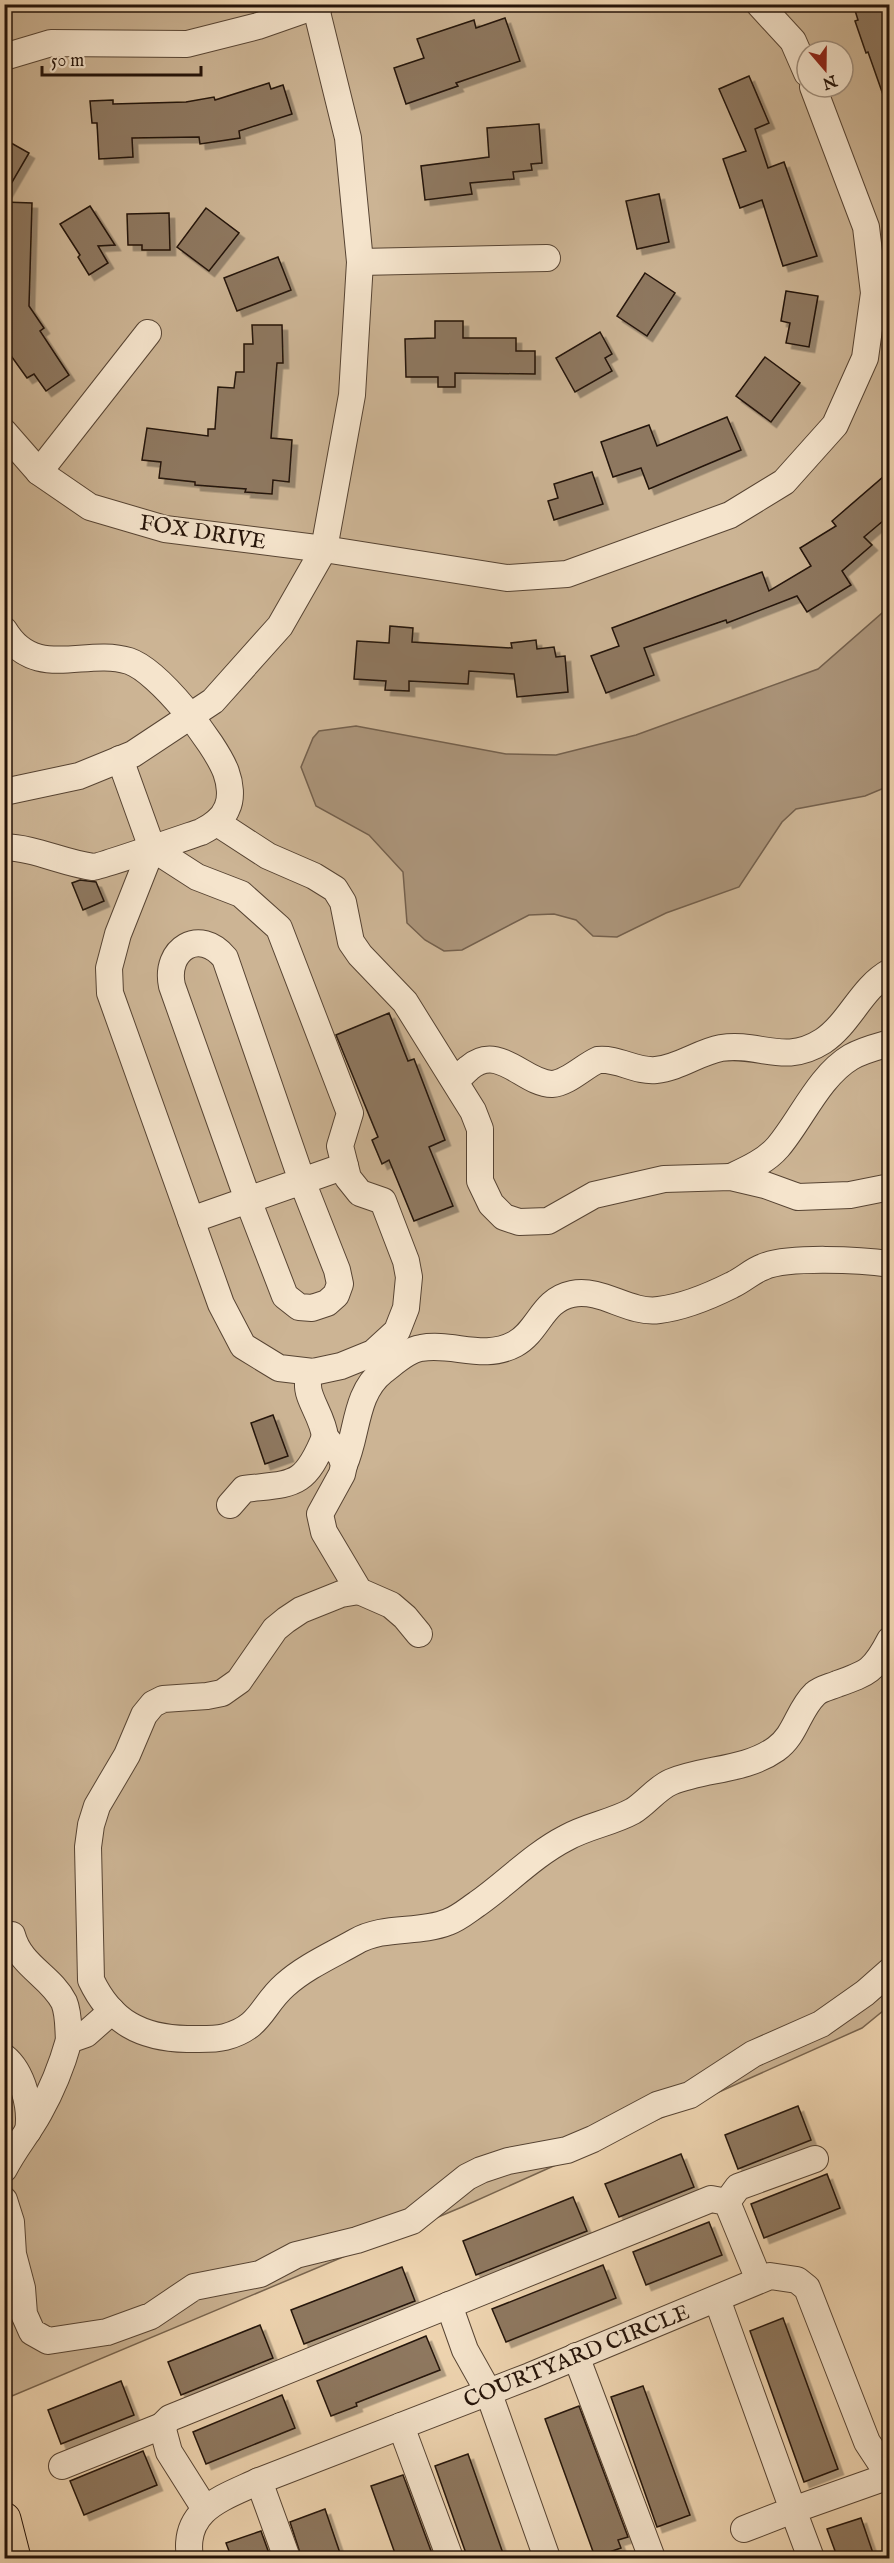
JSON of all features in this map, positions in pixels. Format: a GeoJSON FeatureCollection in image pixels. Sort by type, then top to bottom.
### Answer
{"type":"FeatureCollection","features":[{"type":"Feature","properties":{"kind":"main road"},"geometry":{"type":"LineString","coordinates":[[4,2519],[14,2559]]}},
{"type":"Feature","properties":{"kind":"street"},"geometry":{"type":"LineString","coordinates":[[759,4],[795,46]]}},
{"type":"Feature","properties":{"kind":"street"},"geometry":{"type":"LineString","coordinates":[[4,57],[51,43],[187,44],[258,26],[317,5],[348,138],[360,262],[352,395],[324,549],[280,626],[213,701],[133,754],[79,776],[4,792]]}},
{"type":"Feature","properties":{"kind":"street","name":"FOX DRIVE"},"geometry":{"type":"LineString","coordinates":[[4,432],[39,472],[90,507],[165,529],[324,549],[507,578],[567,574],[730,515],[784,482],[835,425],[865,358],[874,293],[866,227],[818,99]]}},
{"type":"Feature","properties":{"kind":"street"},"geometry":{"type":"LineString","coordinates":[[360,262],[548,258]]}},
{"type":"Feature","properties":{"kind":"street"},"geometry":{"type":"LineString","coordinates":[[39,472],[148,333]]}},
{"type":"Feature","properties":{"kind":"street"},"geometry":{"type":"LineString","coordinates":[[4,630],[13,644],[40,659],[61,661],[108,658],[128,661],[147,670],[190,717],[217,755],[226,772],[230,792],[228,808],[218,821],[202,831],[95,867],[36,851],[4,847]]}},
{"type":"Feature","properties":{"kind":"street"},"geometry":{"type":"LineString","coordinates":[[120,759],[152,848],[197,876],[241,894],[279,928],[350,1113],[340,1146],[348,1178],[360,1193],[383,1201],[406,1262],[409,1277],[406,1308],[397,1331],[373,1353],[341,1366],[313,1372],[279,1368],[243,1346],[221,1304],[110,993],[109,968],[118,934],[152,848]]}},
{"type":"Feature","properties":{"kind":"street"},"geometry":{"type":"LineString","coordinates":[[218,821],[268,856],[314,876],[335,889],[343,902],[351,942],[423,1025],[455,1050],[474,1060],[492,1060],[513,1066],[536,1080],[555,1084],[598,1060],[606,1059],[646,1070],[657,1070],[719,1049],[738,1047],[778,1054],[797,1052],[822,1041],[831,1034],[874,982],[890,972]]}},
{"type":"Feature","properties":{"kind":"street"},"geometry":{"type":"LineString","coordinates":[[206,942],[217,948],[225,958],[302,1181],[337,1270],[340,1284],[336,1295],[327,1303],[312,1308],[299,1307],[285,1296],[248,1200],[172,986],[170,976],[172,960],[183,948],[192,944],[206,942]]}},
{"type":"Feature","properties":{"kind":"street"},"geometry":{"type":"LineString","coordinates":[[405,1002],[473,1112],[480,1129],[480,1180],[491,1204],[504,1216],[519,1222],[548,1221],[594,1196],[664,1179],[731,1177],[765,1185],[798,1197],[850,1195],[890,1187]]}},
{"type":"Feature","properties":{"kind":"street"},"geometry":{"type":"LineString","coordinates":[[731,1177],[766,1158],[777,1148],[834,1071],[848,1059],[867,1049],[890,1043]]}},
{"type":"Feature","properties":{"kind":"street"},"geometry":{"type":"LineString","coordinates":[[455,1081],[470,1067],[492,1060]]}},
{"type":"Feature","properties":{"kind":"street"},"geometry":{"type":"LineString","coordinates":[[191,1220],[345,1166]]}},
{"type":"Feature","properties":{"kind":"street"},"geometry":{"type":"LineString","coordinates":[[359,1591],[321,1524],[320,1515],[351,1449],[363,1395],[368,1386],[382,1372],[410,1351],[434,1347],[462,1351],[496,1351],[515,1344],[525,1336],[546,1308],[556,1299],[569,1295],[596,1293],[640,1309],[658,1310],[686,1304],[721,1290],[765,1266],[783,1262],[860,1260],[890,1264]]}},
{"type":"Feature","properties":{"kind":"street"},"geometry":{"type":"LineString","coordinates":[[230,1505],[244,1489],[279,1486],[295,1481],[308,1472],[324,1437],[323,1422],[308,1391],[308,1384]]}},
{"type":"Feature","properties":{"kind":"street"},"geometry":{"type":"LineString","coordinates":[[324,1437],[341,1456],[344,1465]]}},
{"type":"Feature","properties":{"kind":"street"},"geometry":{"type":"LineString","coordinates":[[419,1634],[391,1605],[359,1591],[341,1593],[301,1610],[275,1629],[240,1681],[222,1693],[163,1699],[153,1704],[144,1715],[127,1755],[97,1806],[89,1836],[91,1980],[99,1998],[131,2026],[154,2036],[199,2039],[223,2038],[253,2025],[283,1986],[358,1940],[380,1931],[449,1922],[502,1887],[544,1852],[564,1839],[626,1814],[644,1804],[666,1784],[739,1765],[777,1748],[790,1735],[815,1694],[867,1673],[876,1664],[890,1640]]}},
{"type":"Feature","properties":{"kind":"street"},"geometry":{"type":"LineString","coordinates":[[4,2169],[54,2084],[69,2040],[68,2013],[64,2001],[20,1954],[12,1935]]}},
{"type":"Feature","properties":{"kind":"street"},"geometry":{"type":"LineString","coordinates":[[4,2200],[11,2222],[13,2254],[22,2288],[24,2314],[32,2332],[48,2341],[107,2332],[151,2316],[194,2287],[260,2274],[296,2255],[357,2240],[412,2221],[467,2177],[481,2170],[508,2161],[567,2150],[657,2105],[690,2095],[753,2054],[821,2024],[865,1993],[890,1971]]}},
{"type":"Feature","properties":{"kind":"street"},"geometry":{"type":"LineString","coordinates":[[69,2040],[86,2034],[112,2011]]}},
{"type":"Feature","properties":{"kind":"street"},"geometry":{"type":"LineString","coordinates":[[4,2057],[12,2063],[28,2106],[30,2118],[28,2131]]}},
{"type":"Feature","properties":{"kind":"street"},"geometry":{"type":"LineString","coordinates":[[727,2202],[738,2187],[814,2159]]}},
{"type":"Feature","properties":{"kind":"street"},"geometry":{"type":"LineString","coordinates":[[62,2466],[162,2426],[170,2418],[711,2199],[727,2202]]}},
{"type":"Feature","properties":{"kind":"street"},"geometry":{"type":"LineString","coordinates":[[727,2202],[759,2280]]}},
{"type":"Feature","properties":{"kind":"street","name":"COURTYARD CIRCLE"},"geometry":{"type":"LineString","coordinates":[[205,2509],[259,2481],[576,2356],[770,2276],[797,2280],[807,2288],[867,2442],[889,2476]]}},
{"type":"Feature","properties":{"kind":"street"},"geometry":{"type":"LineString","coordinates":[[717,2299],[812,2559]]}},
{"type":"Feature","properties":{"kind":"street"},"geometry":{"type":"LineString","coordinates":[[449,2305],[465,2350],[488,2391],[547,2559]]}},
{"type":"Feature","properties":{"kind":"street"},"geometry":{"type":"LineString","coordinates":[[576,2356],[652,2559]]}},
{"type":"Feature","properties":{"kind":"street"},"geometry":{"type":"LineString","coordinates":[[162,2426],[169,2452],[205,2509],[196,2518],[190,2533],[188,2548],[190,2559]]}},
{"type":"Feature","properties":{"kind":"street"},"geometry":{"type":"LineString","coordinates":[[401,2426],[450,2559]]}},
{"type":"Feature","properties":{"kind":"street"},"geometry":{"type":"LineString","coordinates":[[744,2529],[889,2476]]}},
{"type":"Feature","properties":{"kind":"street"},"geometry":{"type":"LineString","coordinates":[[259,2481],[287,2559]]}},
{"type":"Feature","properties":{"kind":"shaded area"},"geometry":{"type":"Polygon","coordinates":[[[4,5],[890,5],[889,2006],[862,2028],[462,2207],[12,2396],[4,2369],[4,5]]]}},
{"type":"Feature","properties":{"kind":"shaded area"},"geometry":{"type":"Polygon","coordinates":[[[889,607],[889,786],[865,796],[796,809],[782,822],[739,887],[666,913],[617,937],[593,936],[576,920],[554,914],[529,915],[462,950],[444,951],[425,940],[407,923],[403,872],[369,835],[316,806],[301,767],[313,738],[319,731],[356,726],[506,754],[556,755],[636,735],[818,669],[889,607]]]}},
{"type":"Feature","properties":{"kind":"building"},"geometry":{"type":"Polygon","coordinates":[[[853,4],[890,4],[890,105],[887,106],[868,52],[866,53],[855,21],[858,20],[853,4]]]}},
{"type":"Feature","properties":{"kind":"building"},"geometry":{"type":"Polygon","coordinates":[[[505,18],[520,61],[456,83],[458,86],[406,104],[394,68],[424,58],[417,39],[474,20],[476,28],[505,18]]]}},
{"type":"Feature","properties":{"kind":"building"},"geometry":{"type":"Polygon","coordinates":[[[749,76],[769,123],[755,129],[768,168],[784,162],[817,256],[783,266],[762,200],[740,208],[723,159],[746,151],[719,89],[749,76]]]}},
{"type":"Feature","properties":{"kind":"building"},"geometry":{"type":"Polygon","coordinates":[[[269,83],[271,89],[283,85],[292,114],[239,131],[240,138],[200,144],[199,137],[132,138],[133,157],[99,159],[97,123],[92,123],[90,101],[113,100],[113,104],[186,102],[214,97],[215,100],[269,83]]]}},
{"type":"Feature","properties":{"kind":"building"},"geometry":{"type":"Polygon","coordinates":[[[539,124],[542,163],[531,164],[532,170],[513,172],[514,179],[470,183],[472,194],[425,200],[421,166],[489,157],[487,128],[539,124]]]}},
{"type":"Feature","properties":{"kind":"building"},"geometry":{"type":"Polygon","coordinates":[[[4,139],[29,153],[4,196],[4,139]]]}},
{"type":"Feature","properties":{"kind":"building"},"geometry":{"type":"Polygon","coordinates":[[[659,194],[669,242],[637,249],[626,201],[659,194]]]}},
{"type":"Feature","properties":{"kind":"building"},"geometry":{"type":"Polygon","coordinates":[[[4,202],[32,203],[29,306],[44,328],[40,331],[69,375],[46,391],[34,374],[27,378],[4,346],[4,202]]]}},
{"type":"Feature","properties":{"kind":"building"},"geometry":{"type":"Polygon","coordinates":[[[90,206],[115,245],[98,246],[108,263],[89,275],[78,257],[80,255],[60,224],[90,206]]]}},
{"type":"Feature","properties":{"kind":"building"},"geometry":{"type":"Polygon","coordinates":[[[206,208],[239,233],[209,271],[177,247],[206,208]]]}},
{"type":"Feature","properties":{"kind":"building"},"geometry":{"type":"Polygon","coordinates":[[[169,213],[170,250],[142,250],[142,245],[128,245],[127,214],[169,213]]]}},
{"type":"Feature","properties":{"kind":"building"},"geometry":{"type":"Polygon","coordinates":[[[278,257],[291,290],[237,311],[224,278],[278,257]]]}},
{"type":"Feature","properties":{"kind":"building"},"geometry":{"type":"Polygon","coordinates":[[[645,273],[675,293],[647,336],[617,316],[645,273]]]}},
{"type":"Feature","properties":{"kind":"building"},"geometry":{"type":"Polygon","coordinates":[[[786,291],[818,296],[809,347],[786,343],[790,323],[781,321],[786,291]]]}},
{"type":"Feature","properties":{"kind":"building"},"geometry":{"type":"Polygon","coordinates":[[[435,321],[463,321],[463,338],[516,338],[516,351],[535,351],[535,374],[455,373],[455,387],[438,387],[438,377],[406,377],[405,339],[435,338],[435,321]]]}},
{"type":"Feature","properties":{"kind":"building"},"geometry":{"type":"Polygon","coordinates":[[[252,325],[282,325],[283,363],[277,363],[271,438],[292,440],[289,482],[273,480],[272,494],[245,492],[246,489],[195,485],[195,482],[159,478],[161,462],[142,460],[147,428],[208,436],[208,429],[215,429],[218,387],[234,388],[236,372],[244,372],[244,344],[253,344],[252,325]]]}},
{"type":"Feature","properties":{"kind":"building"},"geometry":{"type":"Polygon","coordinates":[[[600,332],[612,354],[605,358],[612,371],[575,392],[556,358],[600,332]]]}},
{"type":"Feature","properties":{"kind":"building"},"geometry":{"type":"Polygon","coordinates":[[[765,357],[800,383],[771,422],[736,396],[765,357]]]}},
{"type":"Feature","properties":{"kind":"building"},"geometry":{"type":"Polygon","coordinates":[[[727,417],[741,450],[649,489],[641,468],[613,477],[601,442],[649,425],[657,446],[727,417]]]}},
{"type":"Feature","properties":{"kind":"building"},"geometry":{"type":"Polygon","coordinates":[[[890,471],[890,515],[864,537],[872,545],[842,571],[851,585],[807,612],[797,596],[727,623],[726,620],[644,648],[654,675],[606,693],[591,656],[619,646],[612,628],[762,572],[769,591],[811,566],[800,548],[836,526],[832,521],[890,471]]]}},
{"type":"Feature","properties":{"kind":"building"},"geometry":{"type":"Polygon","coordinates":[[[592,472],[603,504],[554,520],[548,501],[558,498],[554,484],[592,472]]]}},
{"type":"Feature","properties":{"kind":"building"},"geometry":{"type":"Polygon","coordinates":[[[390,626],[413,628],[412,642],[512,648],[511,643],[536,640],[537,649],[554,647],[556,657],[565,656],[568,692],[517,697],[514,674],[469,671],[468,684],[409,681],[409,691],[385,690],[386,681],[354,679],[357,641],[389,643],[390,626]]]}},
{"type":"Feature","properties":{"kind":"building"},"geometry":{"type":"Polygon","coordinates":[[[80,880],[96,882],[104,901],[83,910],[72,883],[80,880]]]}},
{"type":"Feature","properties":{"kind":"building"},"geometry":{"type":"Polygon","coordinates":[[[389,1013],[408,1061],[414,1059],[445,1140],[429,1147],[453,1206],[414,1221],[389,1160],[382,1164],[372,1140],[378,1137],[336,1035],[389,1013]]]}},
{"type":"Feature","properties":{"kind":"building"},"geometry":{"type":"Polygon","coordinates":[[[273,1415],[288,1456],[265,1464],[251,1423],[273,1415]]]}},
{"type":"Feature","properties":{"kind":"building"},"geometry":{"type":"Polygon","coordinates":[[[798,2106],[811,2140],[738,2169],[725,2135],[798,2106]]]}},
{"type":"Feature","properties":{"kind":"building"},"geometry":{"type":"Polygon","coordinates":[[[681,2154],[694,2187],[619,2217],[605,2184],[681,2154]]]}},
{"type":"Feature","properties":{"kind":"building"},"geometry":{"type":"Polygon","coordinates":[[[827,2174],[840,2208],[764,2238],[751,2204],[827,2174]]]}},
{"type":"Feature","properties":{"kind":"building"},"geometry":{"type":"Polygon","coordinates":[[[573,2197],[587,2231],[476,2275],[463,2241],[573,2197]]]}},
{"type":"Feature","properties":{"kind":"building"},"geometry":{"type":"Polygon","coordinates":[[[709,2222],[722,2255],[646,2285],[633,2252],[709,2222]]]}},
{"type":"Feature","properties":{"kind":"building"},"geometry":{"type":"Polygon","coordinates":[[[603,2265],[616,2298],[506,2342],[492,2309],[603,2265]]]}},
{"type":"Feature","properties":{"kind":"building"},"geometry":{"type":"Polygon","coordinates":[[[402,2267],[415,2301],[304,2344],[291,2310],[402,2267]]]}},
{"type":"Feature","properties":{"kind":"building"},"geometry":{"type":"Polygon","coordinates":[[[783,2318],[838,2469],[804,2482],[750,2331],[783,2318]]]}},
{"type":"Feature","properties":{"kind":"building"},"geometry":{"type":"Polygon","coordinates":[[[260,2325],[273,2358],[181,2395],[168,2362],[260,2325]]]}},
{"type":"Feature","properties":{"kind":"building"},"geometry":{"type":"Polygon","coordinates":[[[426,2336],[440,2370],[356,2403],[357,2406],[331,2416],[317,2381],[426,2336]]]}},
{"type":"Feature","properties":{"kind":"building"},"geometry":{"type":"Polygon","coordinates":[[[121,2381],[134,2415],[61,2444],[48,2410],[121,2381]]]}},
{"type":"Feature","properties":{"kind":"building"},"geometry":{"type":"Polygon","coordinates":[[[643,2386],[690,2515],[657,2527],[611,2397],[643,2386]]]}},
{"type":"Feature","properties":{"kind":"building"},"geometry":{"type":"Polygon","coordinates":[[[282,2395],[295,2428],[206,2464],[193,2432],[282,2395]]]}},
{"type":"Feature","properties":{"kind":"building"},"geometry":{"type":"Polygon","coordinates":[[[579,2406],[628,2537],[618,2540],[621,2548],[595,2557],[545,2419],[579,2406]]]}},
{"type":"Feature","properties":{"kind":"building"},"geometry":{"type":"Polygon","coordinates":[[[143,2451],[157,2485],[84,2515],[70,2481],[143,2451]]]}},
{"type":"Feature","properties":{"kind":"building"},"geometry":{"type":"Polygon","coordinates":[[[468,2454],[505,2559],[468,2559],[435,2466],[468,2454]]]}},
{"type":"Feature","properties":{"kind":"building"},"geometry":{"type":"Polygon","coordinates":[[[403,2475],[434,2559],[397,2559],[371,2486],[403,2475]]]}},
{"type":"Feature","properties":{"kind":"building"},"geometry":{"type":"Polygon","coordinates":[[[325,2509],[342,2559],[302,2559],[290,2522],[325,2509]]]}},
{"type":"Feature","properties":{"kind":"building"},"geometry":{"type":"Polygon","coordinates":[[[861,2518],[875,2559],[838,2559],[827,2529],[861,2518]]]}},
{"type":"Feature","properties":{"kind":"building"},"geometry":{"type":"Polygon","coordinates":[[[261,2531],[271,2559],[232,2559],[226,2543],[261,2531]]]}}]}
